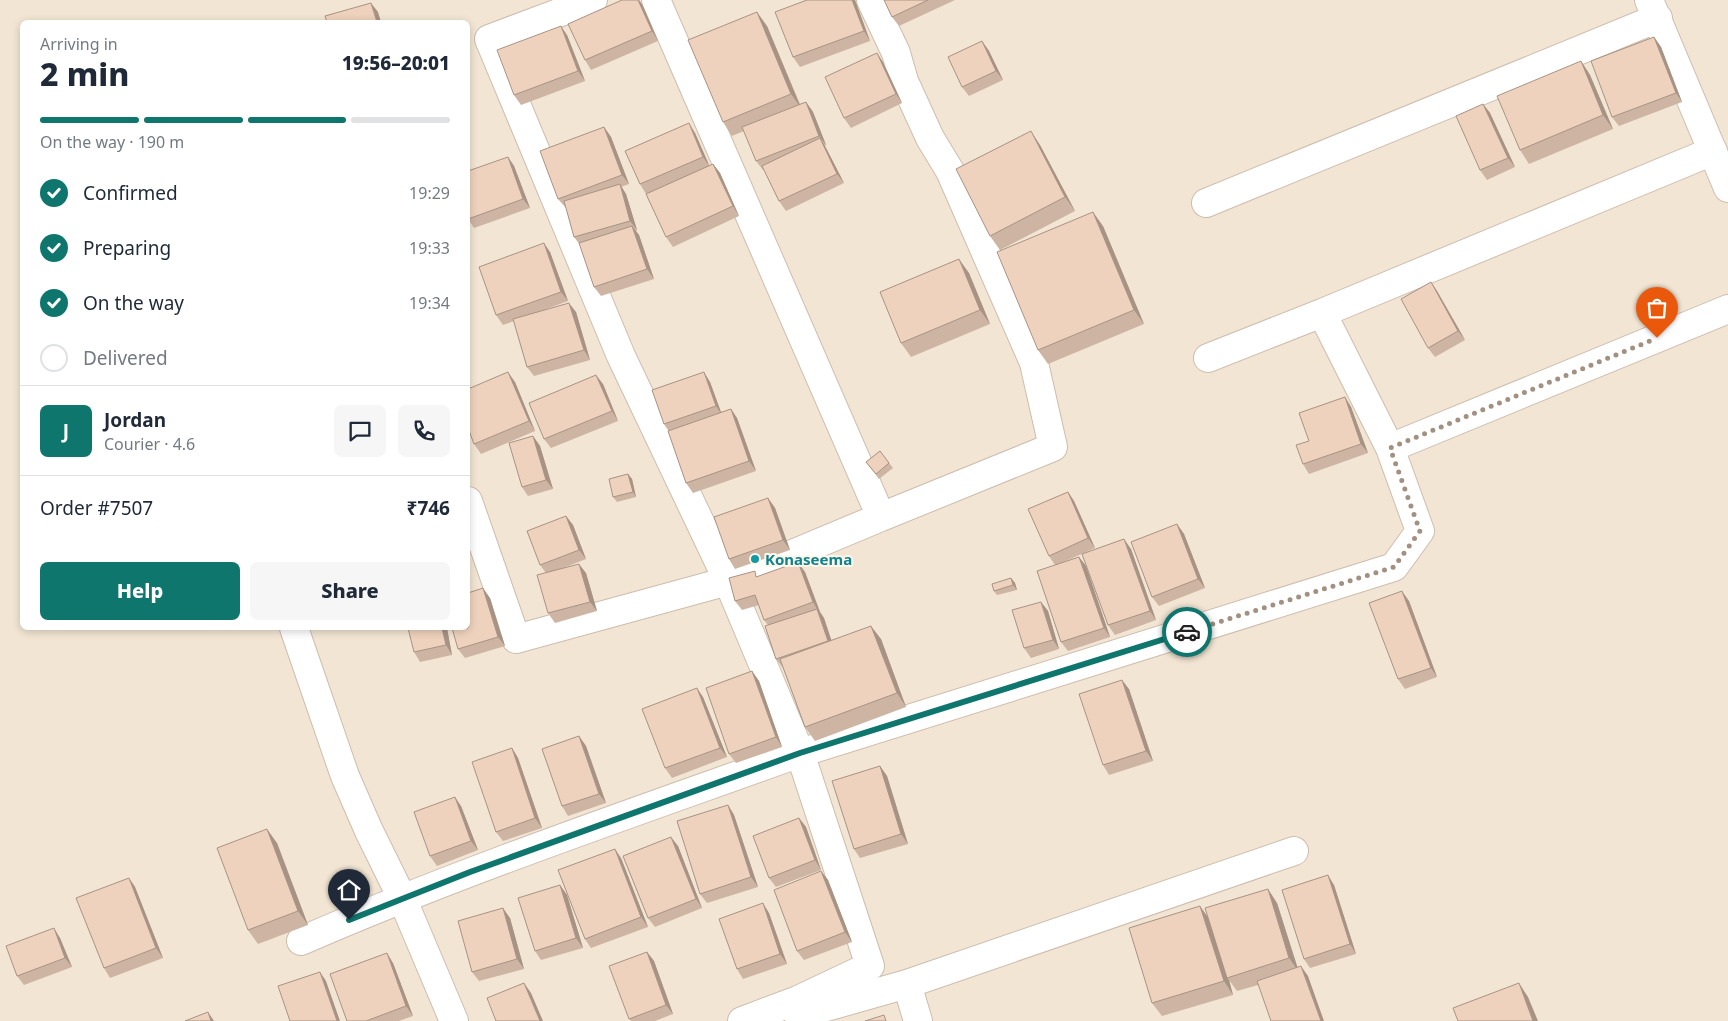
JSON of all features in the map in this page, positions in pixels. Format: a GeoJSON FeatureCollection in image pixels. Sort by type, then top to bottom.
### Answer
{"type":"FeatureCollection","features":[{"type":"Feature","properties":{"kind":"street"},"geometry":{"type":"LineString","coordinates":[[593,0],[478,42],[621,356],[728,581],[800,753],[870,966],[798,1000],[742,1021]]}},
{"type":"Feature","properties":{"kind":"street"},"geometry":{"type":"LineString","coordinates":[[656,0],[881,517]]}},
{"type":"Feature","properties":{"kind":"street"},"geometry":{"type":"LineString","coordinates":[[470,507],[516,640],[728,581],[1053,447],[1034,363],[950,171],[930,138],[908,89],[896,53],[871,0]]}},
{"type":"Feature","properties":{"kind":"street"},"geometry":{"type":"LineString","coordinates":[[1206,203],[1653,9],[1728,188]]}},
{"type":"Feature","properties":{"kind":"street"},"geometry":{"type":"LineString","coordinates":[[1208,358],[1322,313],[1713,151]]}},
{"type":"Feature","properties":{"kind":"street"},"geometry":{"type":"LineString","coordinates":[[1390,448],[1728,309]]}},
{"type":"Feature","properties":{"kind":"street"},"geometry":{"type":"LineString","coordinates":[[301,941],[402,898],[800,753],[1394,567],[1420,531],[1390,448],[1322,313]]}},
{"type":"Feature","properties":{"kind":"street"},"geometry":{"type":"LineString","coordinates":[[295,630],[345,776],[369,831],[402,898],[454,1021]]}},
{"type":"Feature","properties":{"kind":"street"},"geometry":{"type":"LineString","coordinates":[[777,1021],[906,984],[1294,851]]}},
{"type":"Feature","properties":{"kind":"street"},"geometry":{"type":"LineString","coordinates":[[906,984],[918,1021]]}},
{"type":"Feature","properties":{"kind":"shaded area"},"geometry":{"type":"Polygon","coordinates":[[[0,0],[1728,0],[1728,1021],[0,1021],[0,0]]]}},
{"type":"Feature","properties":{"kind":"building"},"geometry":{"type":"Polygon","coordinates":[[[622,0],[638,0],[652,31],[585,60],[568,24],[622,0]]]}},
{"type":"Feature","properties":{"kind":"building"},"geometry":{"type":"Polygon","coordinates":[[[807,0],[852,0],[864,31],[793,57],[775,12],[807,0]]]}},
{"type":"Feature","properties":{"kind":"building"},"geometry":{"type":"Polygon","coordinates":[[[884,0],[928,0],[892,17],[884,0]]]}},
{"type":"Feature","properties":{"kind":"building"},"geometry":{"type":"Polygon","coordinates":[[[371,3],[376,20],[326,20],[325,16],[371,3]]]}},
{"type":"Feature","properties":{"kind":"building"},"geometry":{"type":"Polygon","coordinates":[[[757,12],[791,94],[723,122],[688,40],[757,12]]]}},
{"type":"Feature","properties":{"kind":"building"},"geometry":{"type":"Polygon","coordinates":[[[561,26],[578,71],[514,95],[497,50],[561,26]]]}},
{"type":"Feature","properties":{"kind":"building"},"geometry":{"type":"Polygon","coordinates":[[[1654,37],[1676,93],[1612,117],[1591,61],[1654,37]]]}},
{"type":"Feature","properties":{"kind":"building"},"geometry":{"type":"Polygon","coordinates":[[[982,41],[996,71],[962,87],[948,57],[982,41]]]}},
{"type":"Feature","properties":{"kind":"building"},"geometry":{"type":"Polygon","coordinates":[[[877,53],[896,94],[844,118],[825,77],[877,53]]]}},
{"type":"Feature","properties":{"kind":"building"},"geometry":{"type":"Polygon","coordinates":[[[1581,61],[1603,115],[1520,150],[1497,96],[1581,61]]]}},
{"type":"Feature","properties":{"kind":"building"},"geometry":{"type":"Polygon","coordinates":[[[806,102],[819,136],[756,161],[742,127],[806,102]]]}},
{"type":"Feature","properties":{"kind":"building"},"geometry":{"type":"Polygon","coordinates":[[[1483,104],[1508,158],[1480,170],[1456,116],[1483,104]]]}},
{"type":"Feature","properties":{"kind":"building"},"geometry":{"type":"Polygon","coordinates":[[[689,123],[703,157],[640,184],[625,151],[689,123]]]}},
{"type":"Feature","properties":{"kind":"building"},"geometry":{"type":"Polygon","coordinates":[[[604,127],[622,175],[558,199],[540,151],[604,127]]]}},
{"type":"Feature","properties":{"kind":"building"},"geometry":{"type":"Polygon","coordinates":[[[1031,131],[1065,197],[990,236],[956,169],[1031,131]]]}},
{"type":"Feature","properties":{"kind":"building"},"geometry":{"type":"Polygon","coordinates":[[[820,138],[837,174],[779,201],[762,166],[820,138]]]}},
{"type":"Feature","properties":{"kind":"building"},"geometry":{"type":"Polygon","coordinates":[[[508,157],[523,199],[470,218],[470,170],[508,157]]]}},
{"type":"Feature","properties":{"kind":"building"},"geometry":{"type":"Polygon","coordinates":[[[713,164],[733,206],[666,237],[646,194],[713,164]]]}},
{"type":"Feature","properties":{"kind":"building"},"geometry":{"type":"Polygon","coordinates":[[[620,184],[630,221],[574,237],[564,201],[620,184]]]}},
{"type":"Feature","properties":{"kind":"building"},"geometry":{"type":"Polygon","coordinates":[[[1093,212],[1134,310],[1038,350],[997,252],[1093,212]]]}},
{"type":"Feature","properties":{"kind":"building"},"geometry":{"type":"Polygon","coordinates":[[[632,226],[647,269],[594,287],[579,243],[632,226]]]}},
{"type":"Feature","properties":{"kind":"building"},"geometry":{"type":"Polygon","coordinates":[[[544,243],[561,292],[496,315],[479,267],[544,243]]]}},
{"type":"Feature","properties":{"kind":"building"},"geometry":{"type":"Polygon","coordinates":[[[959,259],[980,310],[901,343],[880,292],[959,259]]]}},
{"type":"Feature","properties":{"kind":"building"},"geometry":{"type":"Polygon","coordinates":[[[1431,282],[1458,331],[1428,348],[1401,299],[1431,282]]]}},
{"type":"Feature","properties":{"kind":"building"},"geometry":{"type":"Polygon","coordinates":[[[569,303],[584,350],[527,367],[513,319],[569,303]]]}},
{"type":"Feature","properties":{"kind":"building"},"geometry":{"type":"Polygon","coordinates":[[[508,372],[529,421],[474,444],[470,433],[470,388],[508,372]]]}},
{"type":"Feature","properties":{"kind":"building"},"geometry":{"type":"Polygon","coordinates":[[[704,372],[716,406],[664,424],[652,390],[704,372]]]}},
{"type":"Feature","properties":{"kind":"building"},"geometry":{"type":"Polygon","coordinates":[[[596,375],[612,411],[544,439],[529,403],[596,375]]]}},
{"type":"Feature","properties":{"kind":"building"},"geometry":{"type":"Polygon","coordinates":[[[1345,397],[1361,444],[1303,464],[1296,445],[1309,441],[1299,413],[1345,397]]]}},
{"type":"Feature","properties":{"kind":"building"},"geometry":{"type":"Polygon","coordinates":[[[731,409],[749,461],[686,483],[668,431],[731,409]]]}},
{"type":"Feature","properties":{"kind":"building"},"geometry":{"type":"Polygon","coordinates":[[[533,436],[546,480],[522,487],[509,443],[533,436]]]}},
{"type":"Feature","properties":{"kind":"building"},"geometry":{"type":"Polygon","coordinates":[[[880,451],[889,463],[876,474],[866,462],[880,451]]]}},
{"type":"Feature","properties":{"kind":"building"},"geometry":{"type":"Polygon","coordinates":[[[628,474],[633,492],[613,497],[609,479],[628,474]]]}},
{"type":"Feature","properties":{"kind":"building"},"geometry":{"type":"Polygon","coordinates":[[[1068,492],[1088,538],[1049,556],[1028,509],[1068,492]]]}},
{"type":"Feature","properties":{"kind":"building"},"geometry":{"type":"Polygon","coordinates":[[[768,498],[783,540],[729,559],[714,517],[768,498]]]}},
{"type":"Feature","properties":{"kind":"building"},"geometry":{"type":"Polygon","coordinates":[[[566,516],[579,550],[540,565],[527,531],[566,516]]]}},
{"type":"Feature","properties":{"kind":"building"},"geometry":{"type":"Polygon","coordinates":[[[1177,524],[1198,579],[1152,597],[1131,542],[1177,524]]]}},
{"type":"Feature","properties":{"kind":"building"},"geometry":{"type":"Polygon","coordinates":[[[1124,539],[1150,611],[1108,625],[1082,554],[1124,539]]]}},
{"type":"Feature","properties":{"kind":"building"},"geometry":{"type":"Polygon","coordinates":[[[1079,557],[1104,628],[1061,642],[1037,571],[1079,557]]]}},
{"type":"Feature","properties":{"kind":"building"},"geometry":{"type":"Polygon","coordinates":[[[798,562],[813,602],[764,620],[755,595],[735,601],[729,578],[755,571],[756,577],[798,562]]]}},
{"type":"Feature","properties":{"kind":"building"},"geometry":{"type":"Polygon","coordinates":[[[579,564],[590,602],[548,613],[537,575],[579,564]]]}},
{"type":"Feature","properties":{"kind":"building"},"geometry":{"type":"Polygon","coordinates":[[[1011,578],[1013,585],[994,591],[992,584],[1011,578]]]}},
{"type":"Feature","properties":{"kind":"building"},"geometry":{"type":"Polygon","coordinates":[[[483,588],[498,637],[458,649],[453,630],[470,630],[470,592],[483,588]]]}},
{"type":"Feature","properties":{"kind":"building"},"geometry":{"type":"Polygon","coordinates":[[[1402,591],[1431,668],[1398,679],[1369,603],[1402,591]]]}},
{"type":"Feature","properties":{"kind":"building"},"geometry":{"type":"Polygon","coordinates":[[[1041,602],[1053,640],[1024,648],[1012,610],[1041,602]]]}},
{"type":"Feature","properties":{"kind":"building"},"geometry":{"type":"Polygon","coordinates":[[[817,609],[828,641],[776,659],[765,626],[817,609]]]}},
{"type":"Feature","properties":{"kind":"building"},"geometry":{"type":"Polygon","coordinates":[[[871,626],[897,693],[805,727],[780,659],[871,626]]]}},
{"type":"Feature","properties":{"kind":"building"},"geometry":{"type":"Polygon","coordinates":[[[408,630],[442,630],[446,645],[414,652],[408,630]]]}},
{"type":"Feature","properties":{"kind":"building"},"geometry":{"type":"Polygon","coordinates":[[[752,671],[776,737],[729,754],[706,688],[752,671]]]}},
{"type":"Feature","properties":{"kind":"building"},"geometry":{"type":"Polygon","coordinates":[[[1122,680],[1146,751],[1103,765],[1079,694],[1122,680]]]}},
{"type":"Feature","properties":{"kind":"building"},"geometry":{"type":"Polygon","coordinates":[[[697,688],[720,748],[665,768],[642,709],[697,688]]]}},
{"type":"Feature","properties":{"kind":"building"},"geometry":{"type":"Polygon","coordinates":[[[579,736],[599,794],[562,806],[542,749],[579,736]]]}},
{"type":"Feature","properties":{"kind":"building"},"geometry":{"type":"Polygon","coordinates":[[[512,748],[535,818],[496,832],[472,762],[512,748]]]}},
{"type":"Feature","properties":{"kind":"building"},"geometry":{"type":"Polygon","coordinates":[[[880,766],[901,834],[854,849],[832,781],[880,766]]]}},
{"type":"Feature","properties":{"kind":"building"},"geometry":{"type":"Polygon","coordinates":[[[455,797],[471,841],[430,856],[414,812],[455,797]]]}},
{"type":"Feature","properties":{"kind":"building"},"geometry":{"type":"Polygon","coordinates":[[[728,805],[751,877],[700,894],[677,821],[728,805]]]}},
{"type":"Feature","properties":{"kind":"building"},"geometry":{"type":"Polygon","coordinates":[[[799,818],[815,860],[769,878],[753,836],[799,818]]]}},
{"type":"Feature","properties":{"kind":"building"},"geometry":{"type":"Polygon","coordinates":[[[267,829],[298,911],[248,930],[217,848],[267,829]]]}},
{"type":"Feature","properties":{"kind":"building"},"geometry":{"type":"Polygon","coordinates":[[[671,837],[696,899],[648,918],[623,856],[671,837]]]}},
{"type":"Feature","properties":{"kind":"building"},"geometry":{"type":"Polygon","coordinates":[[[615,849],[641,917],[585,939],[558,870],[615,849]]]}},
{"type":"Feature","properties":{"kind":"building"},"geometry":{"type":"Polygon","coordinates":[[[821,871],[845,932],[797,951],[774,890],[821,871]]]}},
{"type":"Feature","properties":{"kind":"building"},"geometry":{"type":"Polygon","coordinates":[[[1328,875],[1350,944],[1304,959],[1282,890],[1328,875]]]}},
{"type":"Feature","properties":{"kind":"building"},"geometry":{"type":"Polygon","coordinates":[[[129,878],[156,948],[104,968],[76,898],[129,878]]]}},
{"type":"Feature","properties":{"kind":"building"},"geometry":{"type":"Polygon","coordinates":[[[560,885],[576,938],[535,951],[518,898],[560,885]]]}},
{"type":"Feature","properties":{"kind":"building"},"geometry":{"type":"Polygon","coordinates":[[[1268,889],[1289,958],[1227,978],[1205,908],[1268,889]]]}},
{"type":"Feature","properties":{"kind":"building"},"geometry":{"type":"Polygon","coordinates":[[[763,903],[780,954],[737,969],[719,919],[763,903]]]}},
{"type":"Feature","properties":{"kind":"building"},"geometry":{"type":"Polygon","coordinates":[[[1200,906],[1224,981],[1152,1003],[1129,928],[1200,906]]]}},
{"type":"Feature","properties":{"kind":"building"},"geometry":{"type":"Polygon","coordinates":[[[503,908],[517,959],[472,972],[458,921],[503,908]]]}},
{"type":"Feature","properties":{"kind":"building"},"geometry":{"type":"Polygon","coordinates":[[[54,928],[65,958],[17,976],[6,946],[54,928]]]}},
{"type":"Feature","properties":{"kind":"building"},"geometry":{"type":"Polygon","coordinates":[[[647,952],[666,1005],[629,1019],[609,966],[647,952]]]}},
{"type":"Feature","properties":{"kind":"building"},"geometry":{"type":"Polygon","coordinates":[[[387,953],[406,1006],[366,1021],[347,1021],[330,974],[387,953]]]}},
{"type":"Feature","properties":{"kind":"building"},"geometry":{"type":"Polygon","coordinates":[[[1301,966],[1321,1021],[1271,1021],[1257,981],[1301,966]]]}},
{"type":"Feature","properties":{"kind":"building"},"geometry":{"type":"Polygon","coordinates":[[[320,972],[337,1021],[290,1021],[278,986],[320,972]]]}},
{"type":"Feature","properties":{"kind":"building"},"geometry":{"type":"Polygon","coordinates":[[[524,983],[540,1021],[496,1021],[487,998],[524,983]]]}},
{"type":"Feature","properties":{"kind":"building"},"geometry":{"type":"Polygon","coordinates":[[[1519,983],[1533,1021],[1458,1021],[1453,1008],[1519,983]]]}},
{"type":"Feature","properties":{"kind":"building"},"geometry":{"type":"Polygon","coordinates":[[[208,1012],[211,1021],[185,1021],[208,1012]]]}},
{"type":"Feature","properties":{"kind":"building"},"geometry":{"type":"Polygon","coordinates":[[[884,1015],[886,1021],[865,1021],[884,1015]]]}},
{"type":"Feature","properties":{"kind":"way so far"},"geometry":{"type":"LineString","coordinates":[[1187,632],[1394,567],[1420,531],[1390,448],[1657,338]]}},
{"type":"Feature","properties":{"kind":"place","name":"Konaseema"},"geometry":{"type":"Point","coordinates":[755,559]}},
{"type":"Feature","properties":{"kind":"route"},"geometry":{"type":"LineString","coordinates":[[349,920],[470,872],[800,753],[1187,632]]}}]}
